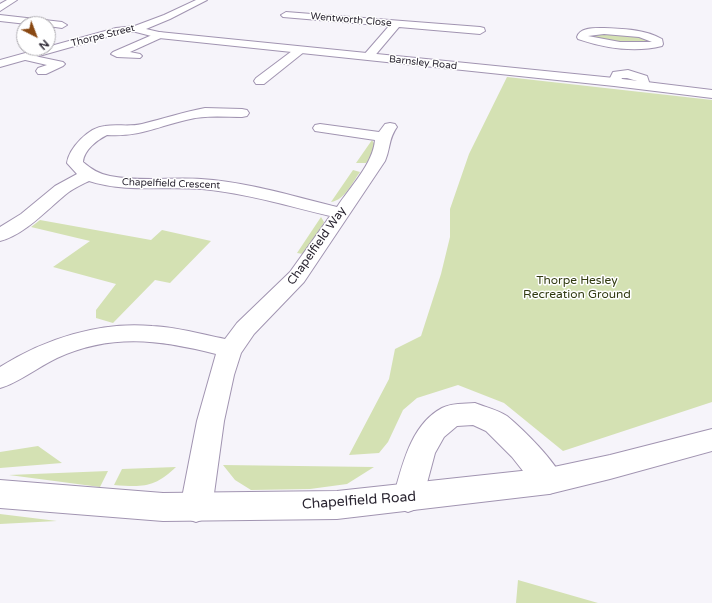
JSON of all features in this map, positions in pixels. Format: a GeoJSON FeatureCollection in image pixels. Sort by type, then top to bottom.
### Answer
{"type":"FeatureCollection","features":[{"type":"Feature","properties":{"kind":"street"},"geometry":{"type":"LineString","coordinates":[[0,8],[13,0]]}},
{"type":"Feature","properties":{"kind":"street","name":"Thorpe Street"},"geometry":{"type":"LineString","coordinates":[[0,64],[120,30],[136,28],[168,17],[203,0]]}},
{"type":"Feature","properties":{"kind":"street","name":"Wentworth Close"},"geometry":{"type":"LineString","coordinates":[[304,16],[317,7]]}},
{"type":"Feature","properties":{"kind":"street","name":"Wentworth Close"},"geometry":{"type":"LineString","coordinates":[[286,15],[480,32],[480,30]]}},
{"type":"Feature","properties":{"kind":"street"},"geometry":{"type":"LineString","coordinates":[[0,18],[62,24]]}},
{"type":"Feature","properties":{"kind":"street","name":"Wentworth Close"},"geometry":{"type":"LineString","coordinates":[[368,57],[398,24]]}},
{"type":"Feature","properties":{"kind":"street","name":"Barnsley Road"},"geometry":{"type":"LineString","coordinates":[[136,28],[149,34],[644,85],[712,94]]}},
{"type":"Feature","properties":{"kind":"street"},"geometry":{"type":"LineString","coordinates":[[604,31],[630,33],[647,36],[658,41],[658,44],[652,45],[623,45],[588,40],[582,37],[582,35],[587,32],[604,31]]}},
{"type":"Feature","properties":{"kind":"street"},"geometry":{"type":"LineString","coordinates":[[136,56],[117,54],[159,35]]}},
{"type":"Feature","properties":{"kind":"street"},"geometry":{"type":"LineString","coordinates":[[623,45],[627,65],[643,79],[644,85]]}},
{"type":"Feature","properties":{"kind":"street"},"geometry":{"type":"LineString","coordinates":[[260,81],[300,50]]}},
{"type":"Feature","properties":{"kind":"street"},"geometry":{"type":"LineString","coordinates":[[25,57],[59,64],[42,71]]}},
{"type":"Feature","properties":{"kind":"street"},"geometry":{"type":"LineString","coordinates":[[614,82],[617,75],[627,65]]}},
{"type":"Feature","properties":{"kind":"street"},"geometry":{"type":"LineString","coordinates":[[0,235],[27,218],[61,190],[88,175],[80,170],[75,163],[76,155],[91,139],[100,124],[118,131],[142,129],[188,115],[205,112],[242,113]]}},
{"type":"Feature","properties":{"kind":"street","name":"Chapelfield Way"},"geometry":{"type":"LineString","coordinates":[[196,508],[202,459],[222,372],[231,349],[243,332],[290,286],[377,161],[382,151],[387,132],[320,128]]}},
{"type":"Feature","properties":{"kind":"street","name":"Chapelfield Crescent"},"geometry":{"type":"LineString","coordinates":[[88,175],[99,179],[118,182],[216,185],[264,194],[341,213]]}},
{"type":"Feature","properties":{"kind":"street"},"geometry":{"type":"LineString","coordinates":[[0,379],[28,362],[53,350],[87,339],[117,334],[152,334],[231,349]]}},
{"type":"Feature","properties":{"kind":"street"},"geometry":{"type":"LineString","coordinates":[[408,498],[421,452],[434,429],[451,416],[474,414],[496,423],[522,449],[549,481]]}},
{"type":"Feature","properties":{"kind":"street","name":"Chapelfield Road"},"geometry":{"type":"LineString","coordinates":[[0,494],[163,507],[196,508],[337,505],[549,481],[610,467],[712,440]]}},
{"type":"Feature","properties":{"kind":"green space"},"geometry":{"type":"Polygon","coordinates":[[[598,33],[630,34],[650,40],[650,42],[626,43],[588,37],[588,35],[598,33]]]}},
{"type":"Feature","properties":{"kind":"green space","name":"Thorpe Hesley Recreation Ground"},"geometry":{"type":"Polygon","coordinates":[[[507,77],[712,100],[712,402],[563,451],[504,403],[458,385],[417,398],[403,410],[388,442],[379,453],[349,455],[389,379],[395,349],[421,336],[441,274],[450,237],[450,209],[469,154],[507,77]]]}},
{"type":"Feature","properties":{"kind":"green space"},"geometry":{"type":"Polygon","coordinates":[[[372,140],[375,145],[372,156],[366,163],[356,163],[372,140]]]}},
{"type":"Feature","properties":{"kind":"green space"},"geometry":{"type":"Polygon","coordinates":[[[353,170],[360,172],[351,186],[344,195],[336,201],[331,202],[353,170]]]}},
{"type":"Feature","properties":{"kind":"green space"},"geometry":{"type":"Polygon","coordinates":[[[321,217],[324,222],[322,226],[303,254],[297,253],[321,217]]]}},
{"type":"Feature","properties":{"kind":"green space"},"geometry":{"type":"Polygon","coordinates":[[[40,220],[151,240],[162,230],[211,241],[170,283],[155,280],[113,323],[96,318],[96,310],[116,284],[53,267],[90,241],[31,227],[40,220]]]}},
{"type":"Feature","properties":{"kind":"green space"},"geometry":{"type":"Polygon","coordinates":[[[38,446],[62,463],[0,468],[0,452],[38,446]]]}},
{"type":"Feature","properties":{"kind":"green space"},"geometry":{"type":"Polygon","coordinates":[[[223,465],[374,467],[347,484],[310,489],[251,490],[235,480],[223,465]]]}},
{"type":"Feature","properties":{"kind":"green space"},"geometry":{"type":"Polygon","coordinates":[[[176,467],[161,479],[148,485],[114,485],[122,469],[176,467]]]}},
{"type":"Feature","properties":{"kind":"green space"},"geometry":{"type":"Polygon","coordinates":[[[108,471],[100,487],[9,475],[108,471]]]}},
{"type":"Feature","properties":{"kind":"green space"},"geometry":{"type":"Polygon","coordinates":[[[0,514],[57,521],[0,524],[0,514]]]}},
{"type":"Feature","properties":{"kind":"green space"},"geometry":{"type":"Polygon","coordinates":[[[518,580],[598,603],[516,603],[518,580]]]}}]}
